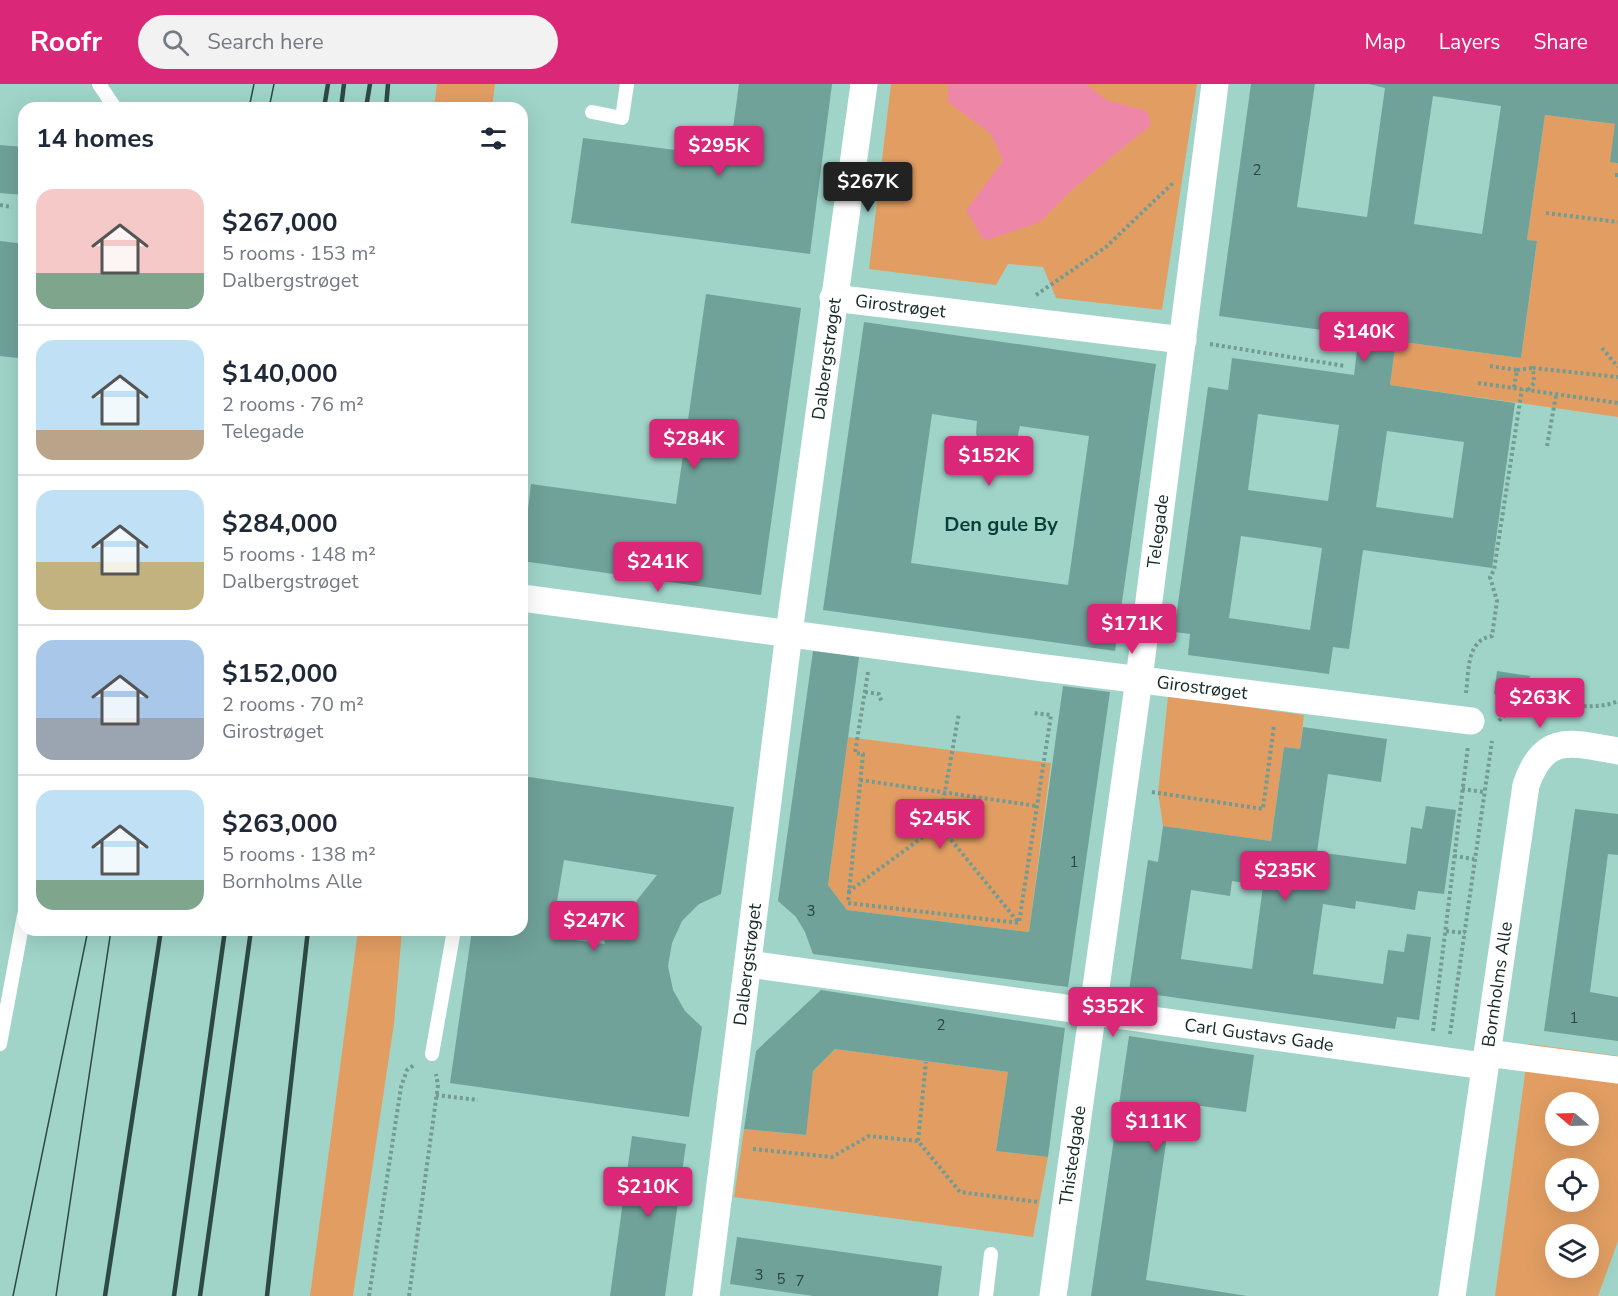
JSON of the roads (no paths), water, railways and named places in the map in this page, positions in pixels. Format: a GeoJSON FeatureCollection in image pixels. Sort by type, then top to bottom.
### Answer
{"type":"FeatureCollection","features":[{"type":"Feature","properties":{"kind":"street","name":"Dalbergstrøget"},"geometry":{"type":"LineString","coordinates":[[706,1296],[789,633],[864,84]]}},
{"type":"Feature","properties":{"kind":"street","name":"Telegade"},"geometry":{"type":"LineString","coordinates":[[1093,1012],[1140,679],[1215,84]]}},
{"type":"Feature","properties":{"kind":"street","name":"Girostrøget"},"geometry":{"type":"LineString","coordinates":[[833,298],[1182,340]]}},
{"type":"Feature","properties":{"kind":"street"},"geometry":{"type":"LineString","coordinates":[[528,599],[789,633]]}},
{"type":"Feature","properties":{"kind":"street","name":"Girostrøget"},"geometry":{"type":"LineString","coordinates":[[789,633],[1467,721]]}},
{"type":"Feature","properties":{"kind":"street","name":"Bornholms Alle"},"geometry":{"type":"LineString","coordinates":[[1452,1296],[1521,803],[1532,768],[1547,750],[1558,745],[1572,743],[1618,751]]}},
{"type":"Feature","properties":{"kind":"street","name":"Carl Gustavs Gade"},"geometry":{"type":"LineString","coordinates":[[748,964],[1429,1058],[1486,1059],[1618,1070]]}},
{"type":"Feature","properties":{"kind":"street","name":"Thistedgade"},"geometry":{"type":"LineString","coordinates":[[1053,1296],[1093,1012]]}},
{"type":"Feature","properties":{"kind":"lane"},"geometry":{"type":"LineString","coordinates":[[99,84],[112,102]]}},
{"type":"Feature","properties":{"kind":"lane"},"geometry":{"type":"LineString","coordinates":[[592,112],[622,118],[627,84]]}},
{"type":"Feature","properties":{"kind":"lane"},"geometry":{"type":"LineString","coordinates":[[0,1044],[20,936]]}},
{"type":"Feature","properties":{"kind":"lane"},"geometry":{"type":"LineString","coordinates":[[432,1054],[453,936]]}},
{"type":"Feature","properties":{"kind":"lane"},"geometry":{"type":"LineString","coordinates":[[986,1296],[991,1254]]}},
{"type":"Feature","properties":{"kind":"tram line"},"geometry":{"type":"LineString","coordinates":[[250,102],[254,84]]}},
{"type":"Feature","properties":{"kind":"tram line"},"geometry":{"type":"LineString","coordinates":[[270,102],[274,84]]}},
{"type":"Feature","properties":{"kind":"tram line"},"geometry":{"type":"LineString","coordinates":[[13,1296],[87,936]]}},
{"type":"Feature","properties":{"kind":"tram line"},"geometry":{"type":"LineString","coordinates":[[56,1296],[110,936]]}},
{"type":"Feature","properties":{"kind":"railway"},"geometry":{"type":"LineString","coordinates":[[325,102],[328,84]]}},
{"type":"Feature","properties":{"kind":"railway"},"geometry":{"type":"LineString","coordinates":[[342,102],[344,84]]}},
{"type":"Feature","properties":{"kind":"railway"},"geometry":{"type":"LineString","coordinates":[[367,102],[370,84]]}},
{"type":"Feature","properties":{"kind":"railway"},"geometry":{"type":"LineString","coordinates":[[386,102],[388,84]]}},
{"type":"Feature","properties":{"kind":"railway"},"geometry":{"type":"LineString","coordinates":[[105,1296],[160,936]]}},
{"type":"Feature","properties":{"kind":"railway"},"geometry":{"type":"LineString","coordinates":[[174,1296],[224,936]]}},
{"type":"Feature","properties":{"kind":"railway"},"geometry":{"type":"LineString","coordinates":[[200,1296],[250,936]]}},
{"type":"Feature","properties":{"kind":"railway"},"geometry":{"type":"LineString","coordinates":[[267,1296],[307,936]]}},
{"type":"Feature","properties":{"kind":"district","name":"Den gule By"},"geometry":{"type":"Point","coordinates":[1001,524]}}]}
